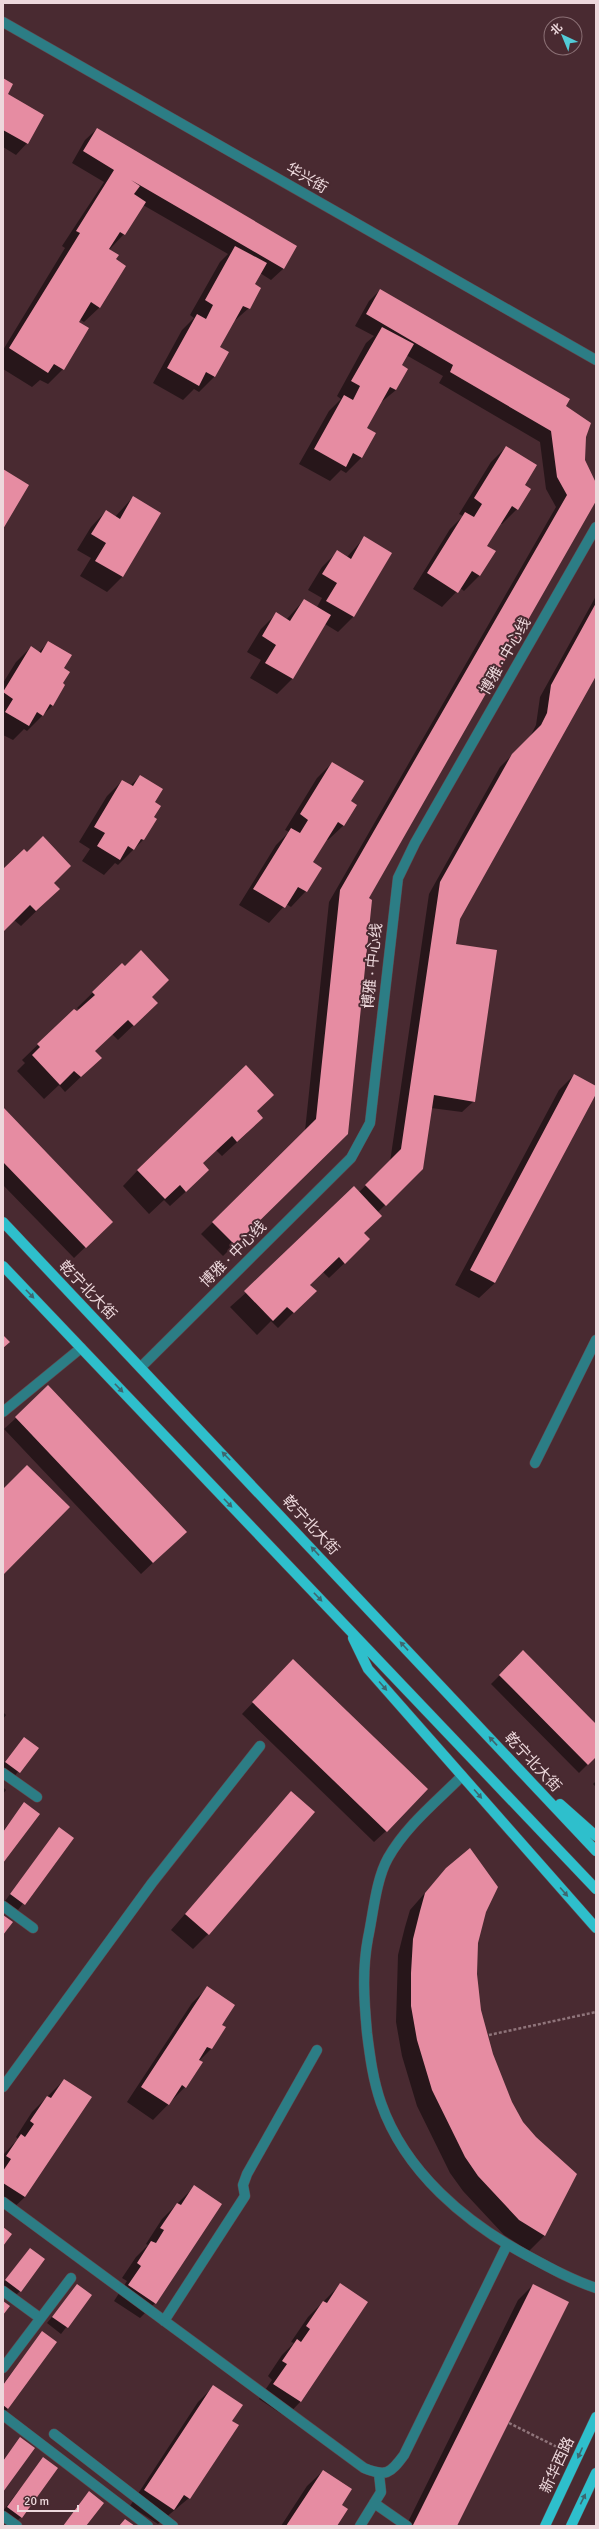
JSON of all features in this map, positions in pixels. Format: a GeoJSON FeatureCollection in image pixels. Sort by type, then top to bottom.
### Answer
{"type":"FeatureCollection","features":[{"type":"Feature","properties":{"kind":"main road","name":"乾宁北大街"},"geometry":{"type":"LineString","coordinates":[[3,1222],[596,1851]]}},
{"type":"Feature","properties":{"kind":"main road"},"geometry":{"type":"LineString","coordinates":[[3,1266],[596,1890]]}},
{"type":"Feature","properties":{"kind":"main road"},"geometry":{"type":"LineString","coordinates":[[349,1629],[368,1669],[596,1928]]}},
{"type":"Feature","properties":{"kind":"main road"},"geometry":{"type":"LineString","coordinates":[[509,1758],[596,1836]]}},
{"type":"Feature","properties":{"kind":"main road","name":"新华西路"},"geometry":{"type":"LineString","coordinates":[[545,2526],[596,2417]]}},
{"type":"Feature","properties":{"kind":"main road"},"geometry":{"type":"LineString","coordinates":[[571,2526],[596,2473]]}},
{"type":"Feature","properties":{"kind":"street","name":"华兴街"},"geometry":{"type":"LineString","coordinates":[[3,22],[596,360]]}},
{"type":"Feature","properties":{"kind":"street","name":"博雅 · 中心线"},"geometry":{"type":"LineString","coordinates":[[141,1367],[351,1158],[363,1139],[370,1123],[398,878],[415,843],[596,527]]}},
{"type":"Feature","properties":{"kind":"street"},"geometry":{"type":"LineString","coordinates":[[535,1463],[596,1340]]}},
{"type":"Feature","properties":{"kind":"street"},"geometry":{"type":"LineString","coordinates":[[3,1412],[81,1348]]}},
{"type":"Feature","properties":{"kind":"street"},"geometry":{"type":"LineString","coordinates":[[3,2087],[152,1883],[260,1746]]}},
{"type":"Feature","properties":{"kind":"street"},"geometry":{"type":"LineString","coordinates":[[3,1773],[37,1797]]}},
{"type":"Feature","properties":{"kind":"street"},"geometry":{"type":"LineString","coordinates":[[462,1776],[410,1827],[386,1860],[375,1899],[363,1966],[365,2016],[372,2073],[381,2104],[394,2132],[413,2162],[436,2189],[473,2223],[507,2245],[573,2280],[596,2288]]}},
{"type":"Feature","properties":{"kind":"street"},"geometry":{"type":"LineString","coordinates":[[3,1906],[33,1928]]}},
{"type":"Feature","properties":{"kind":"street"},"geometry":{"type":"LineString","coordinates":[[164,2321],[245,2196],[243,2185],[247,2174],[318,2050]]}},
{"type":"Feature","properties":{"kind":"street"},"geometry":{"type":"LineString","coordinates":[[3,2202],[364,2468],[379,2474],[390,2472],[404,2455],[507,2245]]}},
{"type":"Feature","properties":{"kind":"street"},"geometry":{"type":"LineString","coordinates":[[3,2368],[71,2278]]}},
{"type":"Feature","properties":{"kind":"street"},"geometry":{"type":"LineString","coordinates":[[3,2291],[40,2318]]}},
{"type":"Feature","properties":{"kind":"street"},"geometry":{"type":"LineString","coordinates":[[3,2415],[148,2526]]}},
{"type":"Feature","properties":{"kind":"street"},"geometry":{"type":"LineString","coordinates":[[54,2434],[173,2526]]}},
{"type":"Feature","properties":{"kind":"street"},"geometry":{"type":"LineString","coordinates":[[360,2526],[381,2492],[379,2474]]}},
{"type":"Feature","properties":{"kind":"street"},"geometry":{"type":"LineString","coordinates":[[374,2503],[407,2526]]}},
{"type":"Feature","properties":{"kind":"street"},"geometry":{"type":"LineString","coordinates":[[3,2516],[17,2526]]}},
{"type":"Feature","properties":{"kind":"path"},"geometry":{"type":"LineString","coordinates":[[489,2036],[596,2012]]}},
{"type":"Feature","properties":{"kind":"path"},"geometry":{"type":"LineString","coordinates":[[509,2422],[578,2458]]}},
{"type":"Feature","properties":{"kind":"building"},"geometry":{"type":"Polygon","coordinates":[[[3,78],[13,84],[8,94],[44,115],[28,144],[3,130],[3,78]]]}},
{"type":"Feature","properties":{"kind":"building"},"geometry":{"type":"Polygon","coordinates":[[[97,128],[297,246],[284,269],[131,180],[140,186],[134,194],[146,202],[125,235],[120,232],[109,249],[119,255],[116,259],[126,266],[100,308],[91,302],[79,322],[89,328],[64,370],[54,364],[48,373],[9,348],[80,233],[76,231],[114,170],[83,151],[97,128]]]}},
{"type":"Feature","properties":{"kind":"building"},"geometry":{"type":"Polygon","coordinates":[[[235,246],[267,263],[255,284],[261,288],[250,309],[243,306],[220,347],[229,352],[215,377],[206,372],[199,386],[167,368],[197,314],[206,319],[213,305],[205,300],[235,246]]]}},
{"type":"Feature","properties":{"kind":"building"},"geometry":{"type":"Polygon","coordinates":[[[380,289],[570,399],[566,406],[591,423],[586,437],[585,460],[596,483],[596,501],[369,898],[372,900],[348,1134],[235,1245],[212,1222],[316,1119],[340,890],[567,495],[557,477],[551,431],[450,372],[453,365],[366,314],[380,289]]]}},
{"type":"Feature","properties":{"kind":"building"},"geometry":{"type":"Polygon","coordinates":[[[382,327],[414,344],[402,365],[408,369],[396,390],[390,387],[367,428],[376,433],[362,458],[353,453],[346,467],[314,449],[344,395],[353,400],[360,386],[351,381],[382,327]]]}},
{"type":"Feature","properties":{"kind":"building"},"geometry":{"type":"Polygon","coordinates":[[[506,446],[537,465],[525,485],[531,489],[518,510],[512,506],[487,546],[496,551],[480,576],[472,571],[458,593],[427,573],[465,512],[474,517],[482,504],[474,498],[506,446]]]}},
{"type":"Feature","properties":{"kind":"building"},"geometry":{"type":"Polygon","coordinates":[[[3,469],[29,485],[3,529],[3,469]]]}},
{"type":"Feature","properties":{"kind":"building"},"geometry":{"type":"Polygon","coordinates":[[[133,496],[161,513],[123,577],[95,561],[106,543],[91,534],[106,510],[120,519],[133,496]]]}},
{"type":"Feature","properties":{"kind":"building"},"geometry":{"type":"Polygon","coordinates":[[[364,536],[392,553],[354,617],[326,601],[337,583],[322,574],[337,550],[351,559],[364,536]]]}},
{"type":"Feature","properties":{"kind":"building"},"geometry":{"type":"Polygon","coordinates":[[[304,599],[331,615],[293,679],[265,663],[276,645],[262,636],[276,612],[290,621],[304,599]]]}},
{"type":"Feature","properties":{"kind":"building"},"geometry":{"type":"Polygon","coordinates":[[[596,603],[596,676],[460,919],[456,944],[497,950],[475,1102],[434,1095],[423,1169],[386,1206],[365,1185],[401,1149],[440,882],[512,754],[541,725],[547,713],[551,685],[596,603]]]}},
{"type":"Feature","properties":{"kind":"building"},"geometry":{"type":"Polygon","coordinates":[[[48,641],[72,655],[64,668],[70,672],[63,683],[65,685],[53,706],[50,704],[43,716],[37,712],[29,726],[5,712],[13,699],[3,692],[31,646],[41,653],[48,641]]]}},
{"type":"Feature","properties":{"kind":"building"},"geometry":{"type":"Polygon","coordinates":[[[332,762],[364,781],[351,801],[357,805],[344,826],[338,822],[313,862],[322,868],[307,892],[298,887],[285,908],[253,889],[291,828],[300,833],[308,820],[300,814],[332,762]]]}},
{"type":"Feature","properties":{"kind":"building"},"geometry":{"type":"Polygon","coordinates":[[[140,775],[163,789],[155,802],[161,806],[154,817],[157,819],[144,840],[141,839],[134,850],[128,846],[120,860],[97,846],[105,833],[94,827],[122,780],[133,786],[140,775]]]}},
{"type":"Feature","properties":{"kind":"building"},"geometry":{"type":"Polygon","coordinates":[[[43,836],[71,866],[54,883],[60,889],[36,911],[30,905],[3,932],[3,869],[24,849],[27,852],[43,836]]]}},
{"type":"Feature","properties":{"kind":"building"},"geometry":{"type":"Polygon","coordinates":[[[141,950],[169,980],[152,997],[158,1003],[134,1026],[128,1020],[95,1051],[102,1058],[81,1077],[74,1071],[60,1085],[32,1055],[40,1047],[37,1044],[74,1009],[77,1011],[95,995],[92,992],[122,963],[125,966],[141,950]]]}},
{"type":"Feature","properties":{"kind":"building"},"geometry":{"type":"Polygon","coordinates":[[[246,1065],[274,1095],[257,1111],[263,1118],[237,1142],[232,1136],[203,1163],[209,1170],[186,1192],[180,1185],[165,1199],[137,1170],[246,1065]]]}},
{"type":"Feature","properties":{"kind":"building"},"geometry":{"type":"Polygon","coordinates":[[[574,1074],[596,1086],[596,1094],[495,1283],[470,1270],[574,1074]]]}},
{"type":"Feature","properties":{"kind":"building"},"geometry":{"type":"Polygon","coordinates":[[[3,1107],[113,1222],[86,1248],[3,1162],[3,1107]]]}},
{"type":"Feature","properties":{"kind":"building"},"geometry":{"type":"Polygon","coordinates":[[[354,1186],[382,1216],[364,1233],[370,1239],[345,1264],[339,1257],[310,1285],[317,1291],[294,1313],[287,1307],[273,1321],[244,1291],[354,1186]]]}},
{"type":"Feature","properties":{"kind":"building"},"geometry":{"type":"Polygon","coordinates":[[[3,1335],[10,1342],[3,1348],[3,1335]]]}},
{"type":"Feature","properties":{"kind":"building"},"geometry":{"type":"Polygon","coordinates":[[[48,1385],[187,1532],[153,1563],[15,1417],[48,1385]]]}},
{"type":"Feature","properties":{"kind":"building"},"geometry":{"type":"Polygon","coordinates":[[[27,1465],[70,1507],[3,1575],[3,1489],[27,1465]]]}},
{"type":"Feature","properties":{"kind":"building"},"geometry":{"type":"Polygon","coordinates":[[[523,1650],[596,1724],[596,1757],[588,1765],[499,1675],[523,1650]]]}},
{"type":"Feature","properties":{"kind":"building"},"geometry":{"type":"Polygon","coordinates":[[[293,1659],[428,1789],[387,1832],[252,1702],[293,1659]]]}},
{"type":"Feature","properties":{"kind":"building"},"geometry":{"type":"Polygon","coordinates":[[[24,1737],[39,1748],[20,1773],[5,1762],[24,1737]]]}},
{"type":"Feature","properties":{"kind":"building"},"geometry":{"type":"Polygon","coordinates":[[[291,1791],[315,1812],[209,1935],[185,1914],[291,1791]]]}},
{"type":"Feature","properties":{"kind":"building"},"geometry":{"type":"Polygon","coordinates":[[[24,1802],[40,1814],[3,1863],[3,1832],[24,1802]]]}},
{"type":"Feature","properties":{"kind":"building"},"geometry":{"type":"Polygon","coordinates":[[[59,1827],[74,1838],[25,1905],[10,1894],[59,1827]]]}},
{"type":"Feature","properties":{"kind":"building"},"geometry":{"type":"Polygon","coordinates":[[[470,1848],[498,1887],[486,1912],[478,1943],[477,1974],[481,2010],[493,2054],[512,2102],[523,2122],[536,2137],[577,2174],[545,2236],[519,2220],[478,2176],[465,2157],[432,2090],[417,2040],[411,2006],[411,1973],[413,1939],[420,1911],[425,1893],[446,1868],[470,1848]]]}},
{"type":"Feature","properties":{"kind":"building"},"geometry":{"type":"Polygon","coordinates":[[[3,1915],[13,1922],[3,1935],[3,1915]]]}},
{"type":"Feature","properties":{"kind":"building"},"geometry":{"type":"Polygon","coordinates":[[[207,1986],[235,2005],[222,2025],[226,2027],[212,2049],[207,2047],[199,2060],[203,2062],[186,2088],[182,2085],[169,2105],[141,2087],[207,1986]]]}},
{"type":"Feature","properties":{"kind":"building"},"geometry":{"type":"Polygon","coordinates":[[[64,2079],[92,2097],[25,2197],[3,2183],[3,2171],[11,2159],[6,2156],[21,2134],[25,2137],[34,2124],[30,2121],[47,2096],[51,2098],[64,2079]]]}},
{"type":"Feature","properties":{"kind":"building"},"geometry":{"type":"Polygon","coordinates":[[[194,2185],[222,2204],[156,2304],[128,2285],[141,2266],[137,2263],[151,2241],[156,2243],[164,2230],[160,2228],[177,2203],[181,2205],[194,2185]]]}},
{"type":"Feature","properties":{"kind":"building"},"geometry":{"type":"Polygon","coordinates":[[[3,2227],[12,2234],[3,2246],[3,2227]]]}},
{"type":"Feature","properties":{"kind":"building"},"geometry":{"type":"Polygon","coordinates":[[[30,2248],[45,2259],[21,2292],[5,2280],[30,2248]]]}},
{"type":"Feature","properties":{"kind":"building"},"geometry":{"type":"Polygon","coordinates":[[[340,2283],[368,2302],[301,2402],[273,2384],[287,2364],[282,2361],[297,2339],[301,2342],[310,2329],[306,2326],[323,2301],[327,2303],[340,2283]]]}},
{"type":"Feature","properties":{"kind":"building"},"geometry":{"type":"Polygon","coordinates":[[[77,2284],[92,2295],[68,2328],[52,2317],[77,2284]]]}},
{"type":"Feature","properties":{"kind":"building"},"geometry":{"type":"Polygon","coordinates":[[[533,2284],[569,2302],[457,2526],[413,2525],[533,2284]]]}},
{"type":"Feature","properties":{"kind":"building"},"geometry":{"type":"Polygon","coordinates":[[[3,2301],[10,2306],[3,2315],[3,2301]]]}},
{"type":"Feature","properties":{"kind":"building"},"geometry":{"type":"Polygon","coordinates":[[[42,2331],[57,2342],[8,2409],[3,2405],[3,2385],[42,2331]]]}},
{"type":"Feature","properties":{"kind":"building"},"geometry":{"type":"Polygon","coordinates":[[[213,2385],[243,2405],[232,2421],[239,2425],[190,2499],[184,2495],[174,2510],[144,2490],[213,2385]]]}},
{"type":"Feature","properties":{"kind":"building"},"geometry":{"type":"Polygon","coordinates":[[[20,2437],[35,2448],[3,2492],[3,2461],[20,2437]]]}},
{"type":"Feature","properties":{"kind":"building"},"geometry":{"type":"Polygon","coordinates":[[[43,2457],[58,2468],[22,2518],[7,2507],[43,2457]]]}},
{"type":"Feature","properties":{"kind":"building"},"geometry":{"type":"Polygon","coordinates":[[[323,2470],[352,2489],[342,2505],[348,2509],[337,2526],[286,2526],[323,2470]]]}},
{"type":"Feature","properties":{"kind":"building"},"geometry":{"type":"Polygon","coordinates":[[[89,2491],[104,2503],[86,2526],[63,2526],[89,2491]]]}},
{"type":"Feature","properties":{"kind":"building"},"geometry":{"type":"Polygon","coordinates":[[[125,2519],[135,2526],[119,2526],[125,2519]]]}}]}
